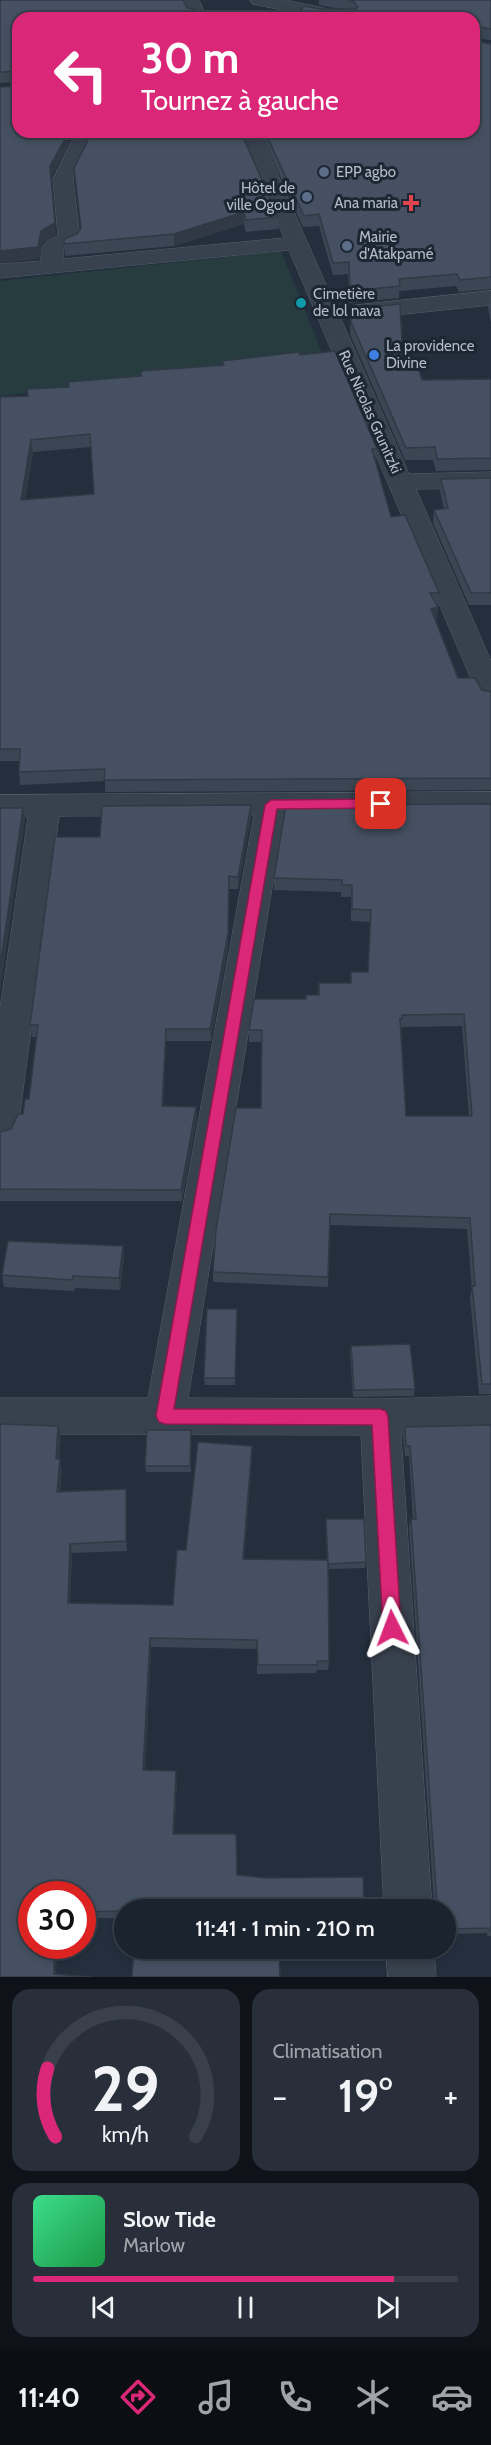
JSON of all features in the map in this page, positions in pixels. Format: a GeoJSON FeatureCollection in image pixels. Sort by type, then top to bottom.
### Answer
{"type":"FeatureCollection","features":[{"type":"Feature","properties":{"kind":"street"},"geometry":{"type":"LineString","coordinates":[[259,0],[317,12]]}},
{"type":"Feature","properties":{"kind":"street"},"geometry":{"type":"LineString","coordinates":[[52,267],[52,246],[69,238],[63,179],[84,138]]}},
{"type":"Feature","properties":{"kind":"street","name":"Rue Nicolas Grunitzki"},"geometry":{"type":"LineString","coordinates":[[252,138],[400,482],[488,678]]}},
{"type":"Feature","properties":{"kind":"street"},"geometry":{"type":"LineString","coordinates":[[0,272],[297,243]]}},
{"type":"Feature","properties":{"kind":"street"},"geometry":{"type":"LineString","coordinates":[[327,315],[491,298]]}},
{"type":"Feature","properties":{"kind":"street"},"geometry":{"type":"LineString","coordinates":[[400,482],[491,480]]}},
{"type":"Feature","properties":{"kind":"street"},"geometry":{"type":"LineString","coordinates":[[0,806],[491,803]]}},
{"type":"Feature","properties":{"kind":"street"},"geometry":{"type":"LineString","coordinates":[[165,1416],[271,805]]}},
{"type":"Feature","properties":{"kind":"street"},"geometry":{"type":"LineString","coordinates":[[0,1128],[45,806]]}},
{"type":"Feature","properties":{"kind":"street"},"geometry":{"type":"LineString","coordinates":[[0,1416],[380,1417],[491,1414]]}},
{"type":"Feature","properties":{"kind":"street"},"geometry":{"type":"LineString","coordinates":[[380,1417],[407,1899]]}},
{"type":"Feature","properties":{"kind":"street"},"geometry":{"type":"LineString","coordinates":[[411,1959],[412,1977]]}},
{"type":"Feature","properties":{"kind":"green space"},"geometry":{"type":"Polygon","coordinates":[[[281,251],[324,358],[0,396],[0,281],[281,251]]]}},
{"type":"Feature","properties":{"kind":"building"},"geometry":{"type":"Polygon","coordinates":[[[0,0],[183,0],[187,8],[194,9],[194,12],[12,12],[12,71],[0,72],[0,0]]]}},
{"type":"Feature","properties":{"kind":"building"},"geometry":{"type":"Polygon","coordinates":[[[349,0],[491,0],[491,29],[480,27],[480,12],[298,12],[305,6],[320,9],[356,9],[358,7],[349,0]]]}},
{"type":"Feature","properties":{"kind":"building"},"geometry":{"type":"Polygon","coordinates":[[[480,42],[491,44],[491,277],[460,280],[457,274],[399,279],[400,286],[350,291],[349,262],[333,263],[319,214],[304,216],[268,138],[480,138],[480,42]]]}},
{"type":"Feature","properties":{"kind":"building"},"geometry":{"type":"Polygon","coordinates":[[[12,86],[12,138],[66,138],[50,166],[55,223],[41,231],[38,247],[0,251],[0,87],[12,86]]]}},
{"type":"Feature","properties":{"kind":"building"},"geometry":{"type":"Polygon","coordinates":[[[89,138],[244,138],[278,217],[246,220],[244,212],[174,234],[64,244],[64,239],[77,234],[81,228],[74,168],[89,138]]]}},
{"type":"Feature","properties":{"kind":"building"},"geometry":{"type":"Polygon","coordinates":[[[400,304],[403,362],[416,361],[422,380],[491,379],[491,458],[437,459],[435,447],[406,448],[351,322],[351,309],[400,304]]]}},
{"type":"Feature","properties":{"kind":"building"},"geometry":{"type":"Polygon","coordinates":[[[335,351],[377,449],[372,449],[391,517],[405,515],[439,593],[430,593],[438,607],[431,609],[458,678],[475,678],[482,690],[491,692],[491,778],[104,780],[105,769],[19,772],[20,749],[0,749],[0,397],[28,396],[27,389],[69,387],[68,382],[141,376],[141,371],[224,365],[222,361],[299,352],[300,355],[335,351]],[[90,434],[31,440],[21,500],[94,494],[90,434]]]}},
{"type":"Feature","properties":{"kind":"building"},"geometry":{"type":"Polygon","coordinates":[[[491,478],[491,593],[471,593],[434,510],[448,508],[441,479],[491,478]]]}},
{"type":"Feature","properties":{"kind":"building"},"geometry":{"type":"Polygon","coordinates":[[[491,804],[491,1384],[482,1384],[472,1286],[475,1286],[470,1218],[330,1214],[328,1277],[213,1272],[216,1230],[236,1108],[261,1108],[262,1030],[249,1030],[254,999],[306,999],[306,995],[319,995],[319,983],[351,983],[351,972],[368,972],[371,910],[352,909],[352,885],[342,885],[342,880],[274,878],[286,805],[491,804]],[[464,1014],[402,1015],[400,1019],[406,1116],[472,1116],[464,1014]]]}},
{"type":"Feature","properties":{"kind":"building"},"geometry":{"type":"Polygon","coordinates":[[[251,805],[238,877],[229,876],[228,934],[210,1029],[166,1029],[162,1106],[196,1107],[181,1190],[0,1189],[0,1132],[11,1129],[18,1114],[23,1114],[25,1099],[29,1099],[38,1025],[30,1025],[55,837],[100,837],[102,806],[251,805]]]}},
{"type":"Feature","properties":{"kind":"building"},"geometry":{"type":"Polygon","coordinates":[[[0,808],[23,808],[0,967],[0,808]]]}},
{"type":"Feature","properties":{"kind":"building"},"geometry":{"type":"Polygon","coordinates":[[[8,1241],[123,1246],[119,1278],[73,1276],[72,1280],[2,1275],[8,1241]]]}},
{"type":"Feature","properties":{"kind":"building"},"geometry":{"type":"Polygon","coordinates":[[[207,1309],[237,1309],[235,1378],[204,1378],[207,1309]]]}},
{"type":"Feature","properties":{"kind":"building"},"geometry":{"type":"Polygon","coordinates":[[[410,1344],[415,1389],[354,1390],[351,1346],[410,1344]]]}},
{"type":"Feature","properties":{"kind":"building"},"geometry":{"type":"Polygon","coordinates":[[[0,1424],[58,1426],[56,1459],[60,1459],[57,1492],[126,1489],[126,1541],[70,1544],[68,1603],[173,1605],[177,1550],[186,1550],[198,1442],[252,1446],[243,1559],[328,1560],[329,1661],[317,1661],[317,1665],[258,1665],[257,1640],[150,1638],[143,1770],[176,1771],[173,1834],[236,1834],[237,1875],[267,1878],[363,1877],[364,1899],[114,1899],[114,1911],[96,1912],[96,1881],[18,1881],[18,1959],[54,1959],[54,1974],[93,1977],[0,1977],[0,1424]]]}},
{"type":"Feature","properties":{"kind":"building"},"geometry":{"type":"Polygon","coordinates":[[[491,1425],[491,1931],[490,1928],[456,1929],[456,1899],[437,1899],[411,1519],[416,1519],[410,1446],[406,1446],[405,1427],[491,1425]]]}},
{"type":"Feature","properties":{"kind":"building"},"geometry":{"type":"Polygon","coordinates":[[[147,1430],[191,1430],[190,1466],[145,1466],[147,1430]]]}},
{"type":"Feature","properties":{"kind":"building"},"geometry":{"type":"Polygon","coordinates":[[[326,1519],[364,1519],[366,1562],[328,1564],[326,1519]]]}},
{"type":"Feature","properties":{"kind":"building"},"geometry":{"type":"Polygon","coordinates":[[[133,1959],[279,1959],[280,1977],[132,1977],[133,1959]]]}},
{"type":"Feature","properties":{"kind":"place","name":"EPP agbo"},"geometry":{"type":"Point","coordinates":[324,172]}},
{"type":"Feature","properties":{"kind":"place","name":"Hôtel de ville Ogou1"},"geometry":{"type":"Point","coordinates":[307,197]}},
{"type":"Feature","properties":{"kind":"place","name":"Ana maria"},"geometry":{"type":"Point","coordinates":[411,203]}},
{"type":"Feature","properties":{"kind":"place","name":"Mairie d'Atakpamé"},"geometry":{"type":"Point","coordinates":[347,246]}},
{"type":"Feature","properties":{"kind":"place","name":"Cimetière de lol nava"},"geometry":{"type":"Point","coordinates":[301,303]}},
{"type":"Feature","properties":{"kind":"place","name":"La providence Divine"},"geometry":{"type":"Point","coordinates":[374,355]}},
{"type":"Feature","properties":{"kind":"route"},"geometry":{"type":"LineString","coordinates":[[381,804],[271,805],[165,1416],[380,1417],[392,1628]]}}]}
